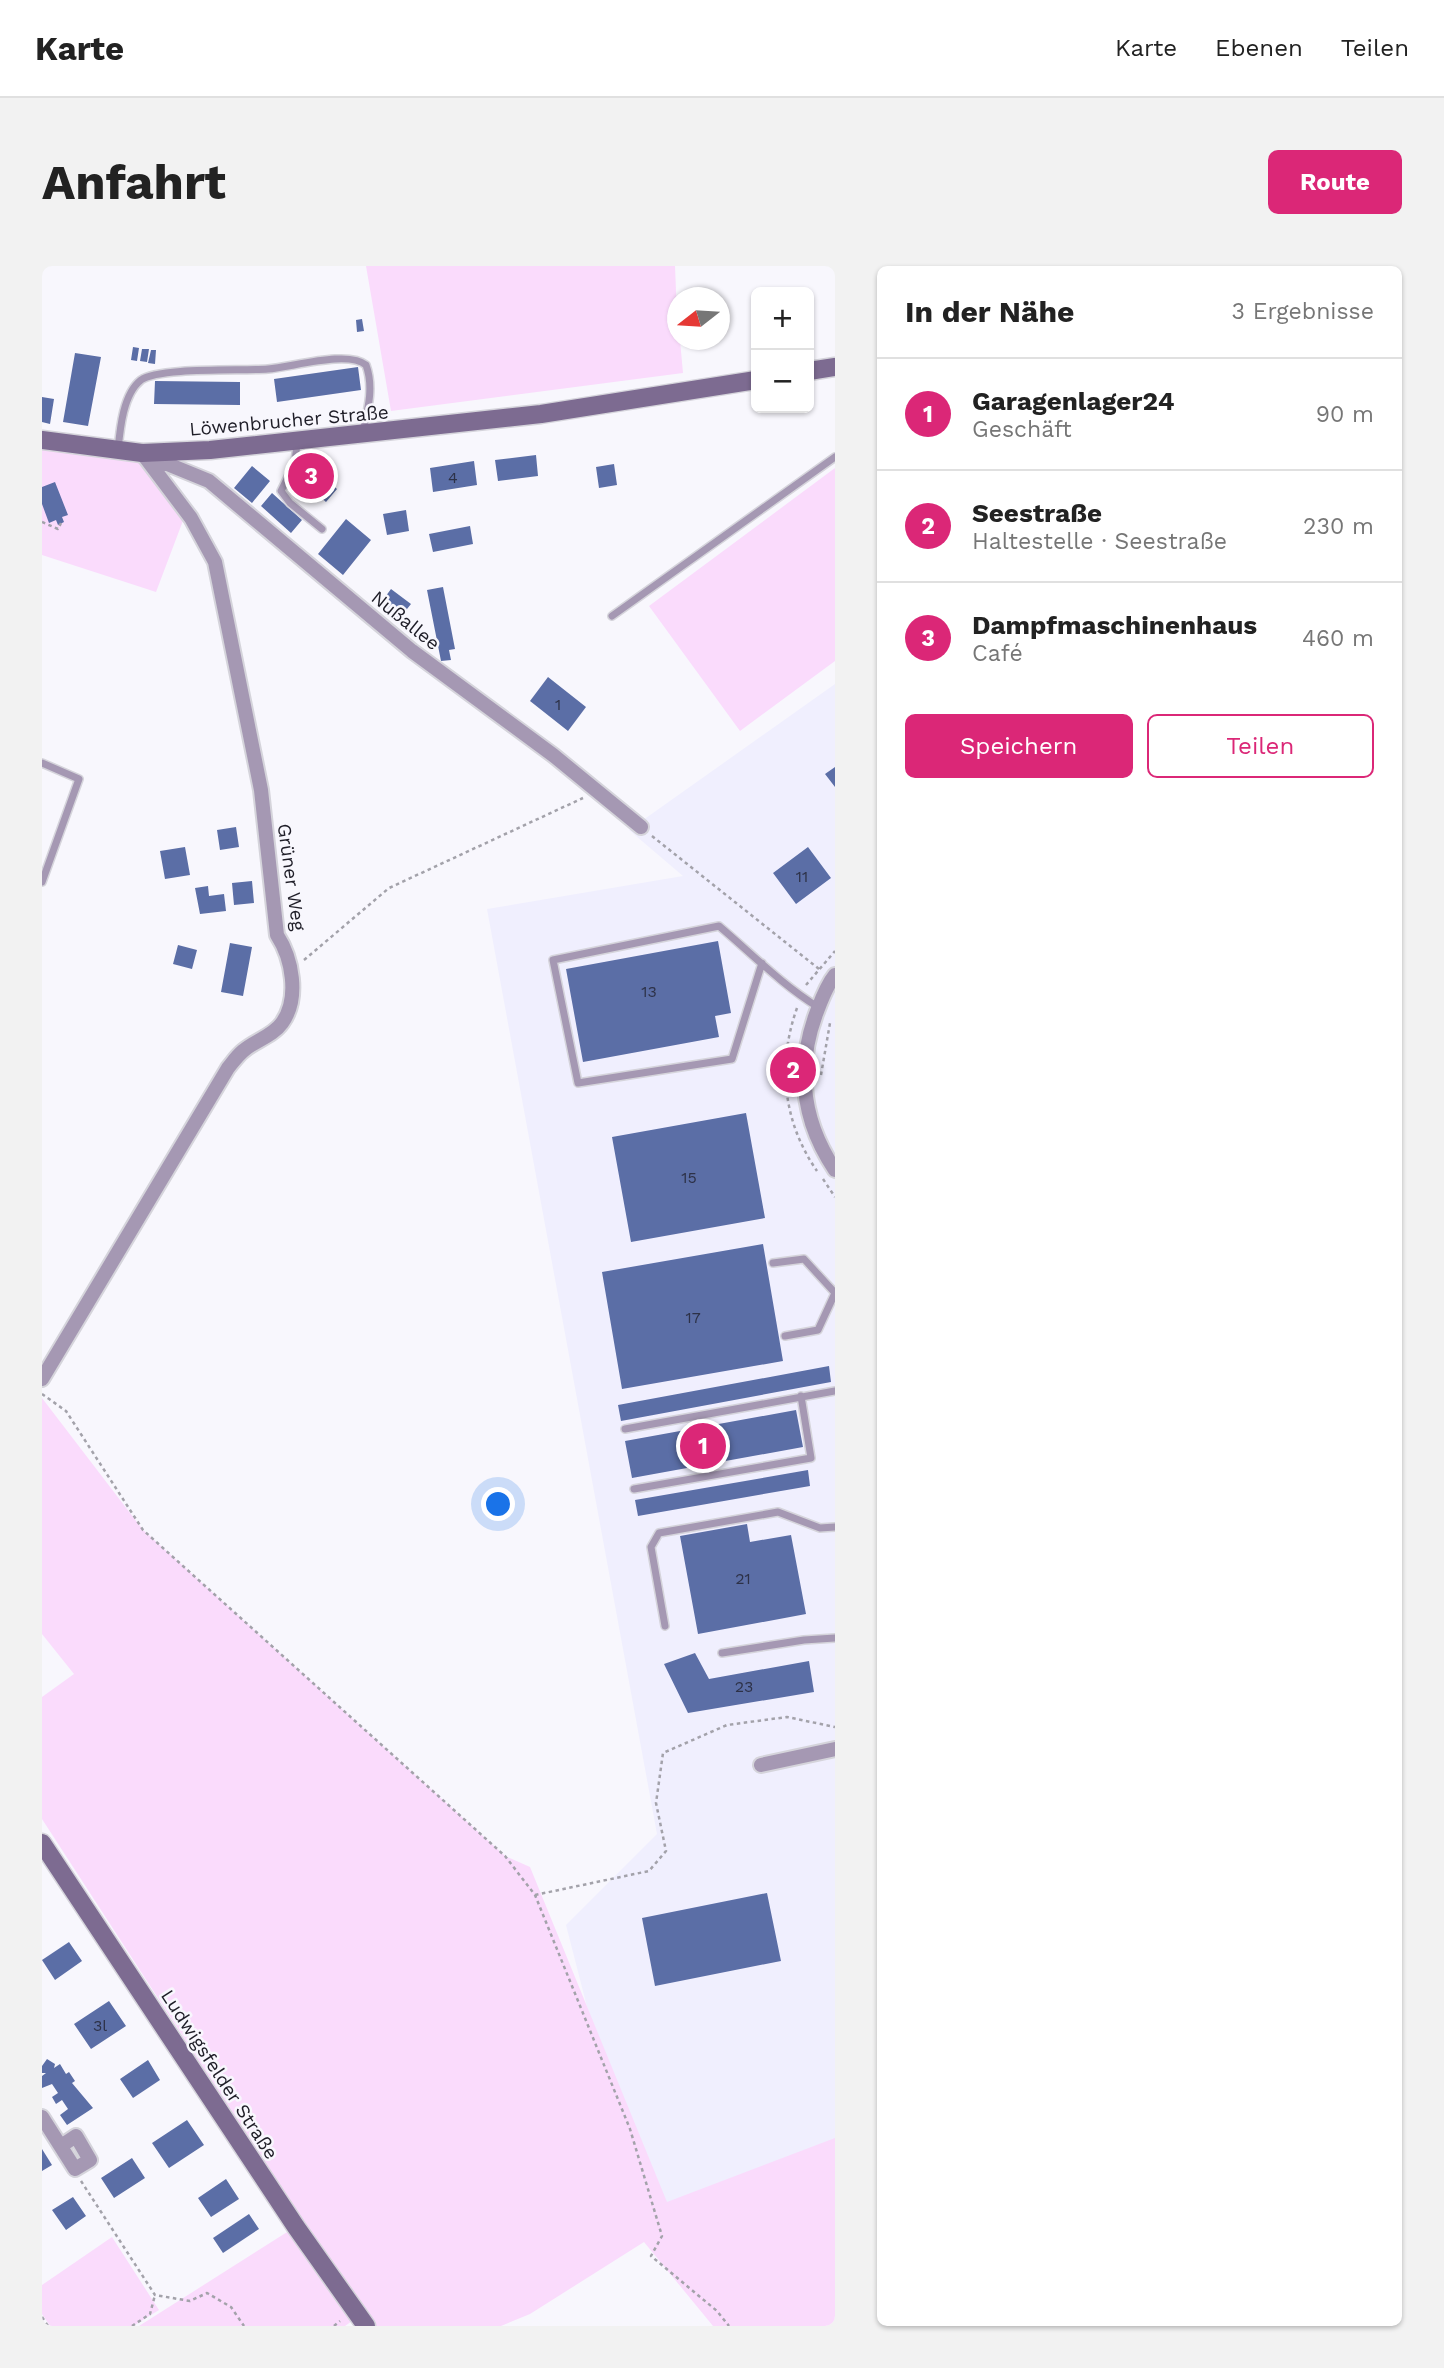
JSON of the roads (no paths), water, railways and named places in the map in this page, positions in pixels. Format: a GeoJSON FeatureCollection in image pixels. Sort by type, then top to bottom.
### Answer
{"type":"FeatureCollection","features":[{"type":"Feature","properties":{"kind":"street"},"geometry":{"type":"LineString","coordinates":[[814,370],[835,367]]}},
{"type":"Feature","properties":{"kind":"street","name":"Löwenbrucher Straße"},"geometry":{"type":"LineString","coordinates":[[42,440],[142,453],[297,442],[541,414],[751,381]]}},
{"type":"Feature","properties":{"kind":"street","name":"Nußallee"},"geometry":{"type":"LineString","coordinates":[[142,453],[209,481],[412,651],[641,827]]}},
{"type":"Feature","properties":{"kind":"street","name":"Grüner Weg"},"geometry":{"type":"LineString","coordinates":[[42,1379],[228,1068],[242,1052],[283,1022],[290,998],[291,976],[286,950],[278,934],[261,790],[215,562],[191,518],[142,453]]}},
{"type":"Feature","properties":{"kind":"street"},"geometry":{"type":"LineString","coordinates":[[833,977],[826,1009],[807,1041],[803,1081],[811,1127],[835,1170]]}},
{"type":"Feature","properties":{"kind":"street"},"geometry":{"type":"LineString","coordinates":[[761,1765],[835,1749]]}},
{"type":"Feature","properties":{"kind":"street","name":"Ludwigsfelder Straße"},"geometry":{"type":"LineString","coordinates":[[42,1843],[289,2216],[366,2326]]}},
{"type":"Feature","properties":{"kind":"street"},"geometry":{"type":"LineString","coordinates":[[42,2117],[61,2146],[76,2136],[90,2160],[75,2169]]}},
{"type":"Feature","properties":{"kind":"lane"},"geometry":{"type":"LineString","coordinates":[[117,450],[131,393],[139,381],[149,376],[162,372],[235,372],[293,367],[349,357],[366,365],[369,374],[369,407],[362,435]]}},
{"type":"Feature","properties":{"kind":"lane"},"geometry":{"type":"LineString","coordinates":[[297,442],[295,463],[281,491],[290,503],[321,529]]}},
{"type":"Feature","properties":{"kind":"lane"},"geometry":{"type":"LineString","coordinates":[[612,616],[835,457]]}},
{"type":"Feature","properties":{"kind":"lane"},"geometry":{"type":"LineString","coordinates":[[42,764],[79,779],[42,882]]}},
{"type":"Feature","properties":{"kind":"lane"},"geometry":{"type":"LineString","coordinates":[[762,963],[732,1059],[578,1083],[553,960],[719,926],[801,996],[826,1009]]}},
{"type":"Feature","properties":{"kind":"lane"},"geometry":{"type":"LineString","coordinates":[[773,1263],[804,1259],[835,1293],[818,1330],[785,1336]]}},
{"type":"Feature","properties":{"kind":"lane"},"geometry":{"type":"LineString","coordinates":[[625,1429],[835,1391]]}},
{"type":"Feature","properties":{"kind":"lane"},"geometry":{"type":"LineString","coordinates":[[634,1489],[811,1458],[801,1396]]}},
{"type":"Feature","properties":{"kind":"lane"},"geometry":{"type":"LineString","coordinates":[[666,1626],[651,1547],[659,1533],[778,1512],[820,1528],[835,1527]]}},
{"type":"Feature","properties":{"kind":"lane"},"geometry":{"type":"LineString","coordinates":[[722,1653],[835,1638]]}},
{"type":"Feature","properties":{"kind":"place","name":"Dampfmaschinenhaus"},"geometry":{"type":"Point","coordinates":[311,476]}},
{"type":"Feature","properties":{"kind":"place","name":"Seestraße"},"geometry":{"type":"Point","coordinates":[793,1070]}},
{"type":"Feature","properties":{"kind":"place","name":"Garagenlager24"},"geometry":{"type":"Point","coordinates":[703,1446]}}]}
